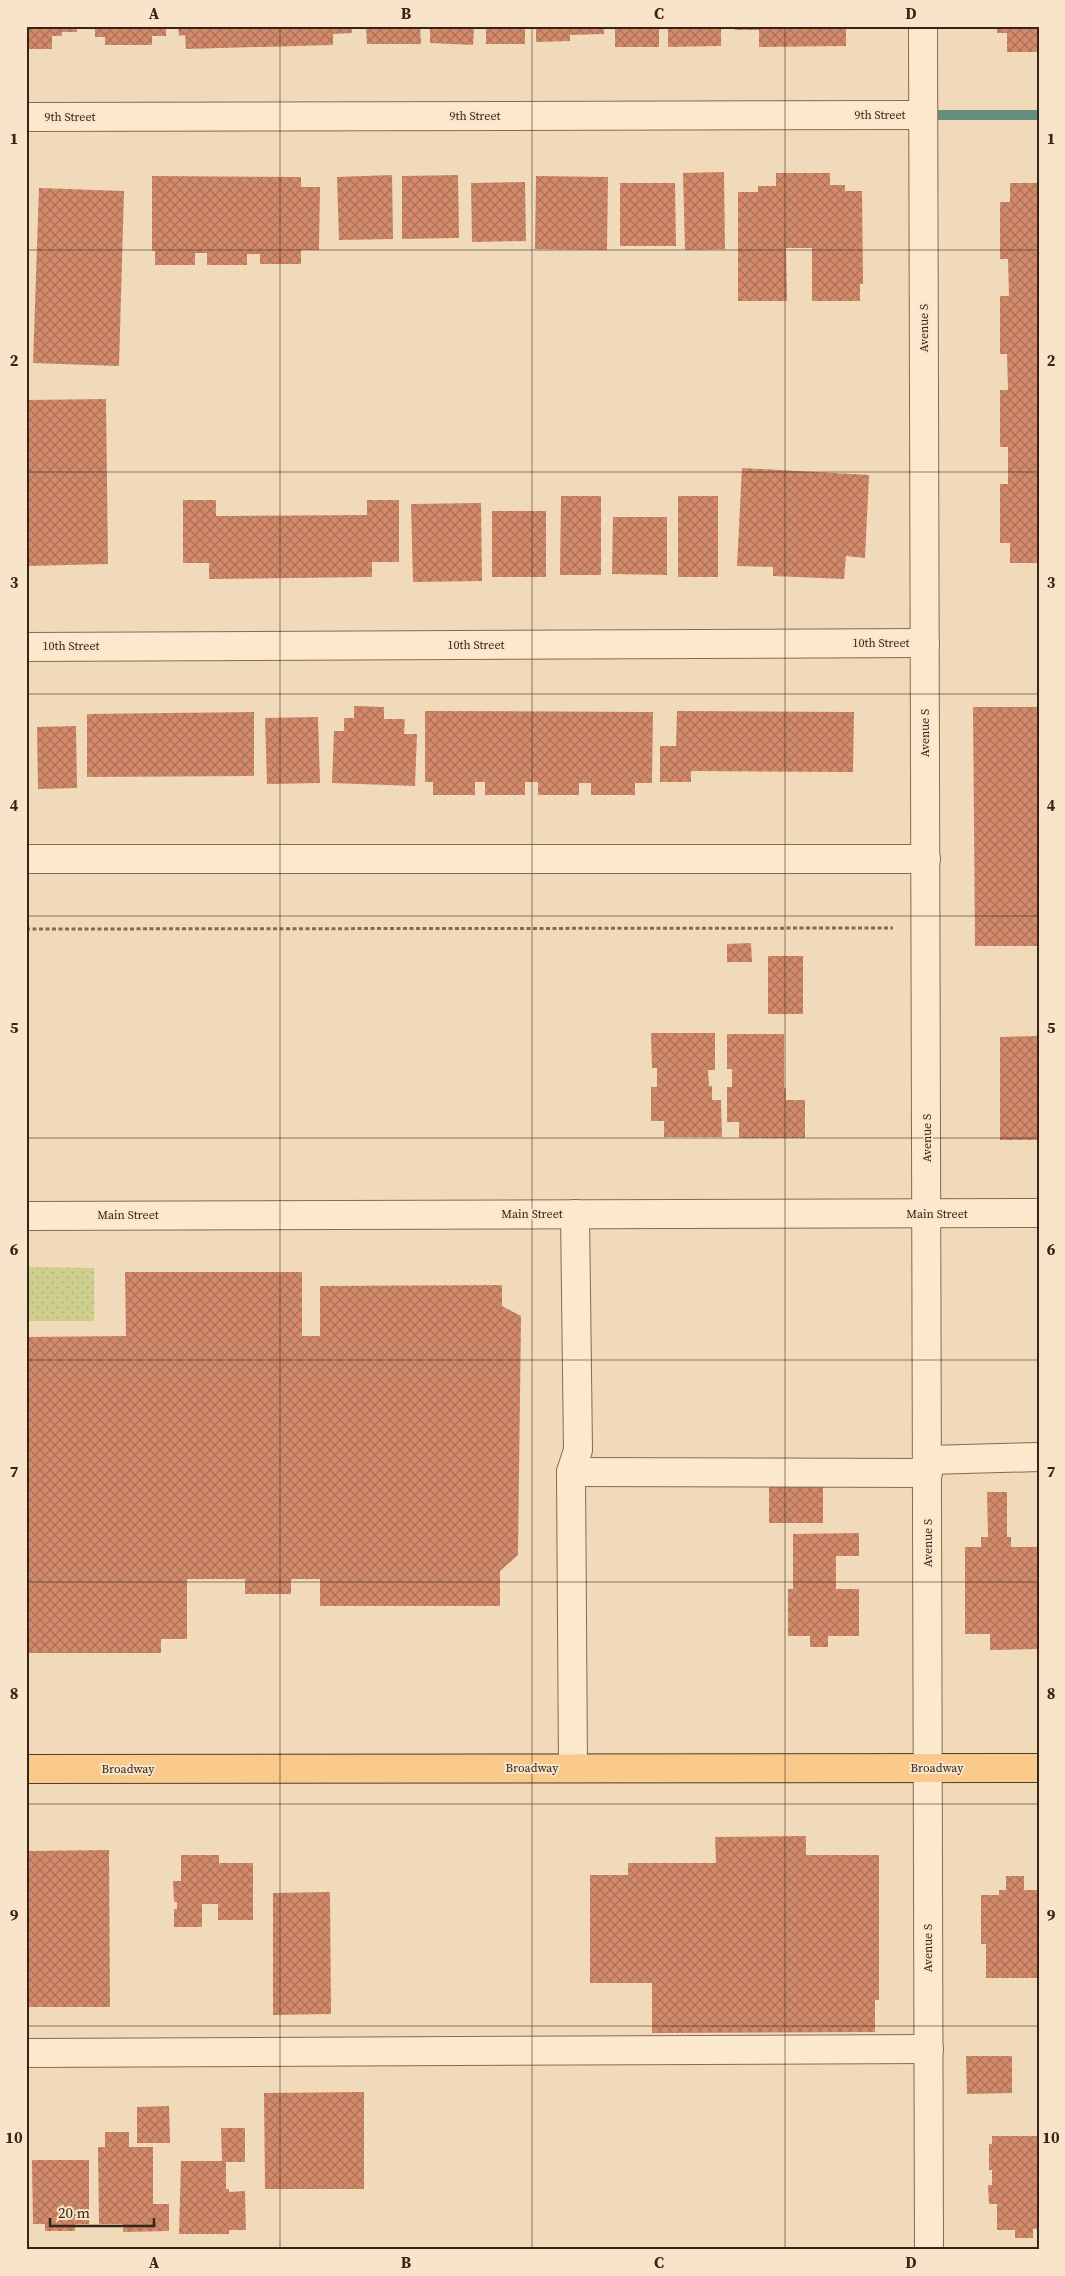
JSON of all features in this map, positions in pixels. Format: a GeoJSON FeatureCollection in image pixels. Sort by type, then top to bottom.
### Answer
{"type":"FeatureCollection","features":[{"type":"Feature","properties":{"kind":"main road","name":"Broadway"},"geometry":{"type":"LineString","coordinates":[[26,1769],[1039,1768]]}},
{"type":"Feature","properties":{"kind":"street","name":"Avenue S"},"geometry":{"type":"LineString","coordinates":[[923,26],[929,2250]]}},
{"type":"Feature","properties":{"kind":"street","name":"9th Street"},"geometry":{"type":"LineString","coordinates":[[26,117],[923,115]]}},
{"type":"Feature","properties":{"kind":"street","name":"10th Street"},"geometry":{"type":"LineString","coordinates":[[26,647],[925,643]]}},
{"type":"Feature","properties":{"kind":"street"},"geometry":{"type":"LineString","coordinates":[[26,859],[926,859]]}},
{"type":"Feature","properties":{"kind":"street","name":"Main Street"},"geometry":{"type":"LineString","coordinates":[[26,1216],[1039,1213]]}},
{"type":"Feature","properties":{"kind":"street"},"geometry":{"type":"LineString","coordinates":[[573,1768],[571,1472],[578,1450],[575,1214]]}},
{"type":"Feature","properties":{"kind":"street"},"geometry":{"type":"LineString","coordinates":[[571,1472],[928,1466],[1039,1457]]}},
{"type":"Feature","properties":{"kind":"street"},"geometry":{"type":"LineString","coordinates":[[26,2053],[929,2049]]}},
{"type":"Feature","properties":{"kind":"path"},"geometry":{"type":"LineString","coordinates":[[26,929],[926,928]]}},
{"type":"Feature","properties":{"kind":"green space"},"geometry":{"type":"Polygon","coordinates":[[[26,1267],[94,1268],[94,1321],[26,1321],[26,1267]]]}},
{"type":"Feature","properties":{"kind":"building"},"geometry":{"type":"Polygon","coordinates":[[[26,26],[77,26],[77,32],[62,32],[62,36],[52,36],[52,49],[26,49],[26,26]]]}},
{"type":"Feature","properties":{"kind":"building"},"geometry":{"type":"Polygon","coordinates":[[[95,26],[166,26],[166,36],[152,36],[152,45],[105,45],[105,37],[95,37],[95,26]]]}},
{"type":"Feature","properties":{"kind":"building"},"geometry":{"type":"Polygon","coordinates":[[[178,26],[351,26],[352,33],[333,34],[333,45],[186,49],[185,35],[179,36],[178,26]]]}},
{"type":"Feature","properties":{"kind":"building"},"geometry":{"type":"Polygon","coordinates":[[[366,26],[420,26],[421,44],[367,44],[366,26]]]}},
{"type":"Feature","properties":{"kind":"building"},"geometry":{"type":"Polygon","coordinates":[[[430,26],[474,26],[473,45],[430,43],[430,26]]]}},
{"type":"Feature","properties":{"kind":"building"},"geometry":{"type":"Polygon","coordinates":[[[486,26],[525,26],[525,44],[486,44],[486,26]]]}},
{"type":"Feature","properties":{"kind":"building"},"geometry":{"type":"Polygon","coordinates":[[[536,26],[604,26],[604,34],[570,35],[570,41],[536,42],[536,26]]]}},
{"type":"Feature","properties":{"kind":"building"},"geometry":{"type":"Polygon","coordinates":[[[615,26],[659,26],[659,47],[615,47],[615,26]]]}},
{"type":"Feature","properties":{"kind":"building"},"geometry":{"type":"Polygon","coordinates":[[[668,26],[721,26],[721,46],[668,47],[668,26]]]}},
{"type":"Feature","properties":{"kind":"building"},"geometry":{"type":"Polygon","coordinates":[[[735,26],[846,26],[846,46],[759,47],[759,30],[735,30],[735,26]]]}},
{"type":"Feature","properties":{"kind":"building"},"geometry":{"type":"Polygon","coordinates":[[[997,26],[1039,26],[1038,52],[1007,52],[1007,33],[997,33],[997,26]]]}},
{"type":"Feature","properties":{"kind":"building"},"geometry":{"type":"Polygon","coordinates":[[[724,172],[725,249],[685,250],[683,173],[724,172]]]}},
{"type":"Feature","properties":{"kind":"building"},"geometry":{"type":"Polygon","coordinates":[[[776,173],[830,173],[830,185],[845,185],[845,191],[862,191],[863,284],[860,284],[860,301],[812,301],[812,248],[786,248],[787,301],[738,301],[738,192],[758,192],[758,186],[776,186],[776,173]]]}},
{"type":"Feature","properties":{"kind":"building"},"geometry":{"type":"Polygon","coordinates":[[[392,175],[393,239],[339,240],[337,177],[392,175]]]}},
{"type":"Feature","properties":{"kind":"building"},"geometry":{"type":"Polygon","coordinates":[[[458,175],[459,238],[402,239],[402,176],[458,175]]]}},
{"type":"Feature","properties":{"kind":"building"},"geometry":{"type":"Polygon","coordinates":[[[152,176],[301,177],[301,187],[320,187],[319,250],[301,250],[301,264],[260,264],[260,254],[247,254],[247,265],[207,265],[207,253],[195,253],[195,265],[155,265],[155,251],[152,251],[152,176]]]}},
{"type":"Feature","properties":{"kind":"building"},"geometry":{"type":"Polygon","coordinates":[[[536,176],[608,177],[607,250],[535,249],[536,176]]]}},
{"type":"Feature","properties":{"kind":"building"},"geometry":{"type":"Polygon","coordinates":[[[525,182],[526,241],[472,242],[471,183],[525,182]]]}},
{"type":"Feature","properties":{"kind":"building"},"geometry":{"type":"Polygon","coordinates":[[[620,183],[675,183],[676,246],[620,246],[620,183]]]}},
{"type":"Feature","properties":{"kind":"building"},"geometry":{"type":"Polygon","coordinates":[[[1010,183],[1039,183],[1039,563],[1010,563],[1010,543],[1000,543],[1000,484],[1008,484],[1008,447],[1000,447],[1000,390],[1008,390],[1007,354],[1000,354],[1000,296],[1009,296],[1008,259],[1000,259],[1000,202],[1010,202],[1010,183]]]}},
{"type":"Feature","properties":{"kind":"building"},"geometry":{"type":"Polygon","coordinates":[[[39,188],[124,191],[119,366],[33,363],[39,188]]]}},
{"type":"Feature","properties":{"kind":"building"},"geometry":{"type":"Polygon","coordinates":[[[106,399],[108,564],[29,566],[27,400],[106,399]]]}},
{"type":"Feature","properties":{"kind":"building"},"geometry":{"type":"Polygon","coordinates":[[[742,468],[869,475],[865,558],[846,556],[844,579],[773,576],[773,567],[737,566],[742,468]]]}},
{"type":"Feature","properties":{"kind":"building"},"geometry":{"type":"Polygon","coordinates":[[[561,496],[601,496],[601,575],[560,575],[561,496]]]}},
{"type":"Feature","properties":{"kind":"building"},"geometry":{"type":"Polygon","coordinates":[[[678,496],[718,496],[718,577],[678,577],[678,496]]]}},
{"type":"Feature","properties":{"kind":"building"},"geometry":{"type":"Polygon","coordinates":[[[183,500],[216,500],[216,516],[367,515],[367,500],[399,500],[399,562],[372,562],[372,577],[209,579],[209,563],[183,563],[183,500]]]}},
{"type":"Feature","properties":{"kind":"building"},"geometry":{"type":"Polygon","coordinates":[[[481,503],[482,581],[413,582],[411,504],[481,503]]]}},
{"type":"Feature","properties":{"kind":"building"},"geometry":{"type":"Polygon","coordinates":[[[492,511],[546,511],[546,577],[492,577],[492,511]]]}},
{"type":"Feature","properties":{"kind":"building"},"geometry":{"type":"Polygon","coordinates":[[[613,517],[667,517],[667,575],[612,574],[613,517]]]}},
{"type":"Feature","properties":{"kind":"building"},"geometry":{"type":"Polygon","coordinates":[[[354,706],[384,707],[384,719],[405,719],[404,734],[417,734],[415,786],[332,783],[334,731],[344,731],[344,718],[354,718],[354,706]]]}},
{"type":"Feature","properties":{"kind":"building"},"geometry":{"type":"Polygon","coordinates":[[[973,707],[1039,707],[1039,946],[975,946],[973,707]]]}},
{"type":"Feature","properties":{"kind":"building"},"geometry":{"type":"Polygon","coordinates":[[[425,711],[653,712],[652,783],[635,783],[635,795],[591,795],[591,783],[579,783],[579,795],[538,795],[538,782],[525,782],[525,795],[485,795],[485,782],[475,782],[475,795],[433,795],[433,782],[425,782],[425,711]]]}},
{"type":"Feature","properties":{"kind":"building"},"geometry":{"type":"Polygon","coordinates":[[[677,711],[854,712],[853,772],[691,771],[691,782],[660,782],[660,746],[676,746],[677,711]]]}},
{"type":"Feature","properties":{"kind":"building"},"geometry":{"type":"Polygon","coordinates":[[[254,712],[254,776],[87,777],[87,714],[254,712]]]}},
{"type":"Feature","properties":{"kind":"building"},"geometry":{"type":"Polygon","coordinates":[[[318,717],[320,783],[267,784],[265,718],[318,717]]]}},
{"type":"Feature","properties":{"kind":"building"},"geometry":{"type":"Polygon","coordinates":[[[76,726],[77,788],[38,789],[37,727],[76,726]]]}},
{"type":"Feature","properties":{"kind":"building"},"geometry":{"type":"Polygon","coordinates":[[[751,943],[752,962],[727,962],[727,944],[751,943]]]}},
{"type":"Feature","properties":{"kind":"building"},"geometry":{"type":"Polygon","coordinates":[[[768,956],[803,956],[803,1014],[768,1014],[768,956]]]}},
{"type":"Feature","properties":{"kind":"building"},"geometry":{"type":"Polygon","coordinates":[[[651,1033],[715,1033],[715,1070],[708,1070],[709,1086],[712,1086],[712,1100],[721,1100],[722,1137],[664,1137],[664,1121],[651,1121],[651,1087],[657,1087],[657,1068],[652,1068],[651,1033]]]}},
{"type":"Feature","properties":{"kind":"building"},"geometry":{"type":"Polygon","coordinates":[[[727,1034],[784,1034],[784,1088],[786,1088],[786,1100],[805,1100],[805,1138],[739,1138],[739,1122],[727,1122],[727,1087],[732,1087],[732,1069],[727,1069],[727,1034]]]}},
{"type":"Feature","properties":{"kind":"building"},"geometry":{"type":"Polygon","coordinates":[[[1039,1036],[1039,1140],[1000,1140],[1000,1037],[1039,1036]]]}},
{"type":"Feature","properties":{"kind":"building"},"geometry":{"type":"Polygon","coordinates":[[[125,1272],[302,1272],[302,1336],[320,1336],[320,1286],[502,1285],[502,1306],[521,1316],[518,1555],[500,1571],[500,1606],[320,1606],[320,1579],[291,1579],[291,1594],[245,1594],[245,1579],[187,1579],[187,1639],[161,1639],[161,1653],[26,1653],[26,1337],[126,1336],[125,1272]]]}},
{"type":"Feature","properties":{"kind":"building"},"geometry":{"type":"Polygon","coordinates":[[[769,1485],[823,1485],[823,1523],[769,1523],[769,1485]]]}},
{"type":"Feature","properties":{"kind":"building"},"geometry":{"type":"Polygon","coordinates":[[[987,1492],[1007,1492],[1007,1537],[1011,1537],[1011,1547],[1039,1547],[1039,1649],[990,1650],[990,1634],[965,1634],[965,1547],[981,1547],[981,1537],[988,1537],[987,1492]]]}},
{"type":"Feature","properties":{"kind":"building"},"geometry":{"type":"Polygon","coordinates":[[[859,1533],[859,1556],[836,1556],[836,1589],[859,1589],[859,1636],[828,1636],[828,1647],[810,1647],[810,1636],[788,1636],[788,1589],[793,1589],[793,1534],[859,1533]]]}},
{"type":"Feature","properties":{"kind":"building"},"geometry":{"type":"Polygon","coordinates":[[[806,1836],[806,1855],[879,1855],[879,2000],[875,2000],[875,2032],[652,2033],[652,1983],[590,1983],[590,1875],[628,1875],[628,1863],[716,1863],[715,1837],[806,1836]]]}},
{"type":"Feature","properties":{"kind":"building"},"geometry":{"type":"Polygon","coordinates":[[[26,1842],[29,1842],[29,1851],[109,1850],[110,2007],[26,2007],[26,1842]]]}},
{"type":"Feature","properties":{"kind":"building"},"geometry":{"type":"Polygon","coordinates":[[[181,1855],[219,1855],[219,1863],[253,1863],[253,1920],[218,1920],[218,1904],[202,1904],[202,1927],[174,1927],[174,1909],[177,1909],[177,1902],[174,1902],[173,1881],[181,1881],[181,1855]]]}},
{"type":"Feature","properties":{"kind":"building"},"geometry":{"type":"Polygon","coordinates":[[[1006,1876],[1024,1876],[1024,1890],[1039,1890],[1038,1978],[986,1978],[986,1944],[981,1944],[981,1895],[999,1895],[999,1890],[1006,1890],[1006,1876]]]}},
{"type":"Feature","properties":{"kind":"building"},"geometry":{"type":"Polygon","coordinates":[[[330,1892],[331,2014],[273,2015],[273,1893],[330,1892]]]}},
{"type":"Feature","properties":{"kind":"building"},"geometry":{"type":"Polygon","coordinates":[[[966,2056],[1012,2056],[1012,2093],[967,2094],[966,2056]]]}},
{"type":"Feature","properties":{"kind":"building"},"geometry":{"type":"Polygon","coordinates":[[[364,2092],[364,2189],[265,2189],[264,2093],[364,2092]]]}},
{"type":"Feature","properties":{"kind":"building"},"geometry":{"type":"Polygon","coordinates":[[[169,2106],[170,2143],[137,2143],[137,2107],[169,2106]]]}},
{"type":"Feature","properties":{"kind":"building"},"geometry":{"type":"Polygon","coordinates":[[[221,2128],[245,2128],[245,2162],[226,2162],[226,2189],[229,2189],[229,2192],[245,2191],[246,2230],[229,2230],[229,2234],[179,2234],[181,2161],[222,2161],[221,2128]]]}},
{"type":"Feature","properties":{"kind":"building"},"geometry":{"type":"Polygon","coordinates":[[[105,2132],[129,2132],[129,2147],[153,2147],[153,2204],[169,2204],[169,2231],[123,2232],[123,2224],[99,2224],[98,2147],[105,2147],[105,2132]]]}},
{"type":"Feature","properties":{"kind":"building"},"geometry":{"type":"Polygon","coordinates":[[[992,2136],[1039,2136],[1039,2229],[1033,2229],[1033,2238],[1015,2238],[1015,2230],[997,2230],[997,2204],[989,2204],[988,2185],[992,2185],[992,2170],[989,2170],[989,2144],[992,2144],[992,2136]]]}},
{"type":"Feature","properties":{"kind":"building"},"geometry":{"type":"Polygon","coordinates":[[[32,2160],[89,2160],[89,2224],[75,2224],[75,2231],[45,2231],[45,2224],[33,2224],[32,2160]]]}},
{"type":"Feature","properties":{"kind":"waterway"},"geometry":{"type":"LineString","coordinates":[[924,115],[1039,115]]}}]}
